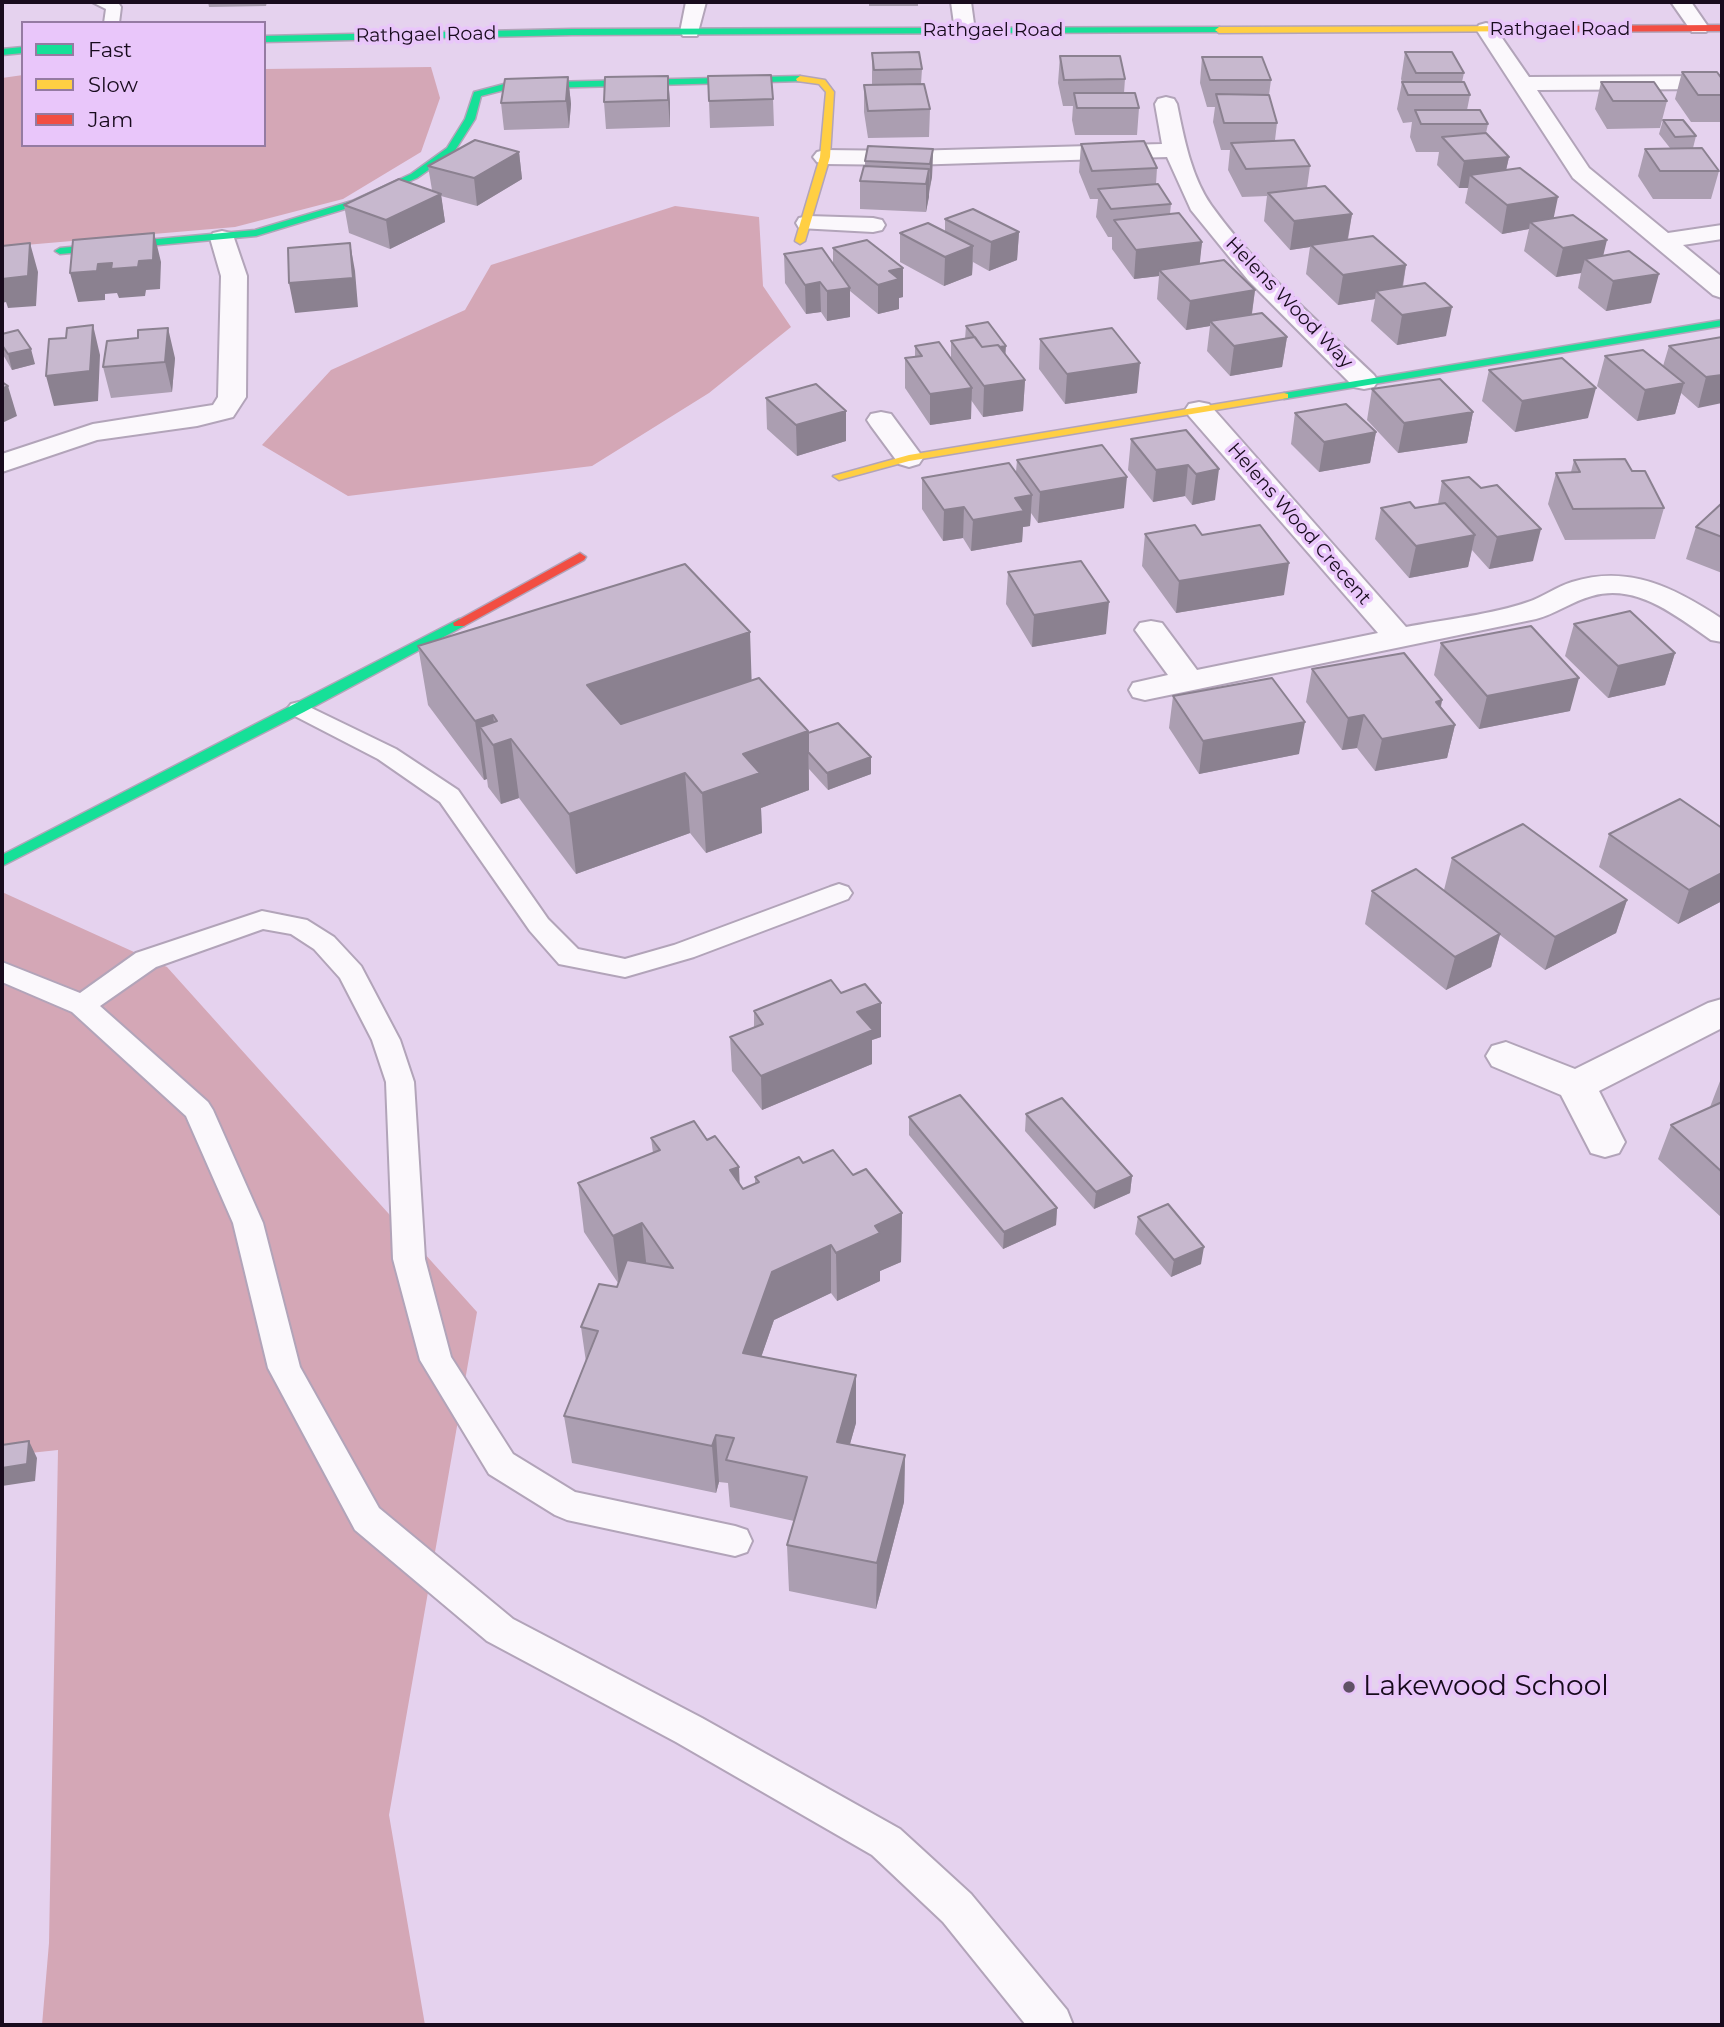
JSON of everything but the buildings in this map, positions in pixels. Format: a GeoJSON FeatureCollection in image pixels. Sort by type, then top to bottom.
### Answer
{"type":"FeatureCollection","features":[{"type":"Feature","properties":{"kind":"street"},"geometry":{"type":"LineString","coordinates":[[690,32],[696,2]]}},
{"type":"Feature","properties":{"kind":"street"},"geometry":{"type":"LineString","coordinates":[[961,2],[965,31]]}},
{"type":"Feature","properties":{"kind":"street"},"geometry":{"type":"LineString","coordinates":[[1681,2],[1699,28]]}},
{"type":"Feature","properties":{"kind":"street","name":"Rathgael Road"},"geometry":{"type":"LineString","coordinates":[[266,38],[690,32],[1722,28]]}},
{"type":"Feature","properties":{"kind":"street"},"geometry":{"type":"LineString","coordinates":[[1486,29],[1581,173],[1722,290]]}},
{"type":"Feature","properties":{"kind":"street"},"geometry":{"type":"LineString","coordinates":[[2,46],[21,48]]}},
{"type":"Feature","properties":{"kind":"street"},"geometry":{"type":"LineString","coordinates":[[2,52],[21,48]]}},
{"type":"Feature","properties":{"kind":"street"},"geometry":{"type":"LineString","coordinates":[[60,251],[257,233],[355,203],[414,176],[451,150],[470,119],[477,94],[508,86],[801,79],[822,82],[830,92],[824,157],[804,232],[873,225]]}},
{"type":"Feature","properties":{"kind":"street"},"geometry":{"type":"LineString","coordinates":[[1523,85],[1722,82]]}},
{"type":"Feature","properties":{"kind":"street","name":"Helens Wood Way"},"geometry":{"type":"LineString","coordinates":[[1166,104],[1175,150],[1199,205],[1257,275],[1364,381]]}},
{"type":"Feature","properties":{"kind":"street"},"geometry":{"type":"LineString","coordinates":[[824,157],[909,158],[1175,150]]}},
{"type":"Feature","properties":{"kind":"street"},"geometry":{"type":"LineString","coordinates":[[1661,241],[1722,232]]}},
{"type":"Feature","properties":{"kind":"street"},"geometry":{"type":"LineString","coordinates":[[2,463],[93,432],[197,418],[223,411],[232,397],[234,276],[222,238]]}},
{"type":"Feature","properties":{"kind":"street"},"geometry":{"type":"LineString","coordinates":[[839,476],[909,458],[1722,323]]}},
{"type":"Feature","properties":{"kind":"street","name":"Helens Wood Crecent"},"geometry":{"type":"LineString","coordinates":[[1199,410],[1399,638]]}},
{"type":"Feature","properties":{"kind":"street"},"geometry":{"type":"LineString","coordinates":[[881,420],[909,458]]}},
{"type":"Feature","properties":{"kind":"street"},"geometry":{"type":"LineString","coordinates":[[2,861],[299,709],[580,557]]}},
{"type":"Feature","properties":{"kind":"street"},"geometry":{"type":"LineString","coordinates":[[1146,690],[1536,610],[1585,588],[1622,582],[1662,594],[1722,633]]}},
{"type":"Feature","properties":{"kind":"street"},"geometry":{"type":"LineString","coordinates":[[1151,630],[1189,681]]}},
{"type":"Feature","properties":{"kind":"street"},"geometry":{"type":"LineString","coordinates":[[1576,1085],[1722,1012]]}},
{"type":"Feature","properties":{"kind":"street"},"geometry":{"type":"LineString","coordinates":[[1506,1056],[1576,1085],[1605,1142]]}},
{"type":"Feature","properties":{"kind":"lane"},"geometry":{"type":"LineString","coordinates":[[99,2],[114,7],[111,21]]}},
{"type":"Feature","properties":{"kind":"lane"},"geometry":{"type":"LineString","coordinates":[[299,709],[387,754],[449,796],[539,925],[569,957],[625,968],[684,951],[839,893]]}},
{"type":"Feature","properties":{"kind":"lane"},"geometry":{"type":"LineString","coordinates":[[82,1005],[146,960],[262,920],[298,926],[324,943],[351,973],[386,1040],[400,1082],[409,1259],[436,1360],[501,1464],[567,1505],[735,1541]]}},
{"type":"Feature","properties":{"kind":"lane"},"geometry":{"type":"LineString","coordinates":[[2,971],[82,1005],[198,1110],[248,1223],[284,1368],[367,1519],[500,1630],[690,1730],[886,1842],[957,1908],[1052,2025]]}},
{"type":"Feature","properties":{"kind":"shaded area"},"geometry":{"type":"Polygon","coordinates":[[[431,67],[440,98],[421,152],[343,199],[235,227],[2,247],[2,78],[21,75],[21,147],[266,147],[266,69],[431,67]]]}},
{"type":"Feature","properties":{"kind":"shaded area"},"geometry":{"type":"Polygon","coordinates":[[[675,206],[759,217],[763,286],[791,327],[709,393],[592,466],[348,496],[262,445],[331,370],[465,310],[491,265],[675,206]]]}},
{"type":"Feature","properties":{"kind":"shaded area"},"geometry":{"type":"Polygon","coordinates":[[[2,892],[167,967],[477,1312],[389,1815],[425,2025],[42,2025],[49,1943],[58,1450],[2,1456],[2,892]]]}},
{"type":"Feature","properties":{"kind":"traffic: fast"},"geometry":{"type":"LineString","coordinates":[[266,39],[572,32],[1219,30]]}},
{"type":"Feature","properties":{"kind":"traffic: fast"},"geometry":{"type":"LineString","coordinates":[[2,52],[21,50]]}},
{"type":"Feature","properties":{"kind":"traffic: fast"},"geometry":{"type":"LineString","coordinates":[[60,251],[256,233],[355,203],[414,176],[451,150],[470,119],[477,94],[508,86],[800,79]]}},
{"type":"Feature","properties":{"kind":"traffic: fast"},"geometry":{"type":"LineString","coordinates":[[1284,396],[1722,323]]}},
{"type":"Feature","properties":{"kind":"traffic: fast"},"geometry":{"type":"LineString","coordinates":[[2,861],[299,709],[459,623]]}},
{"type":"Feature","properties":{"kind":"traffic: slow"},"geometry":{"type":"LineString","coordinates":[[1219,30],[1545,29]]}},
{"type":"Feature","properties":{"kind":"traffic: slow"},"geometry":{"type":"LineString","coordinates":[[800,79],[822,82],[830,92],[825,157],[800,241]]}},
{"type":"Feature","properties":{"kind":"traffic: slow"},"geometry":{"type":"LineString","coordinates":[[839,476],[909,458],[1284,396]]}},
{"type":"Feature","properties":{"kind":"traffic: jam"},"geometry":{"type":"LineString","coordinates":[[1545,29],[1722,28]]}},
{"type":"Feature","properties":{"kind":"traffic: jam"},"geometry":{"type":"LineString","coordinates":[[459,623],[580,557]]}},
{"type":"Feature","properties":{"kind":"place","name":"Lakewood School"},"geometry":{"type":"Point","coordinates":[1349,1687]}}]}
